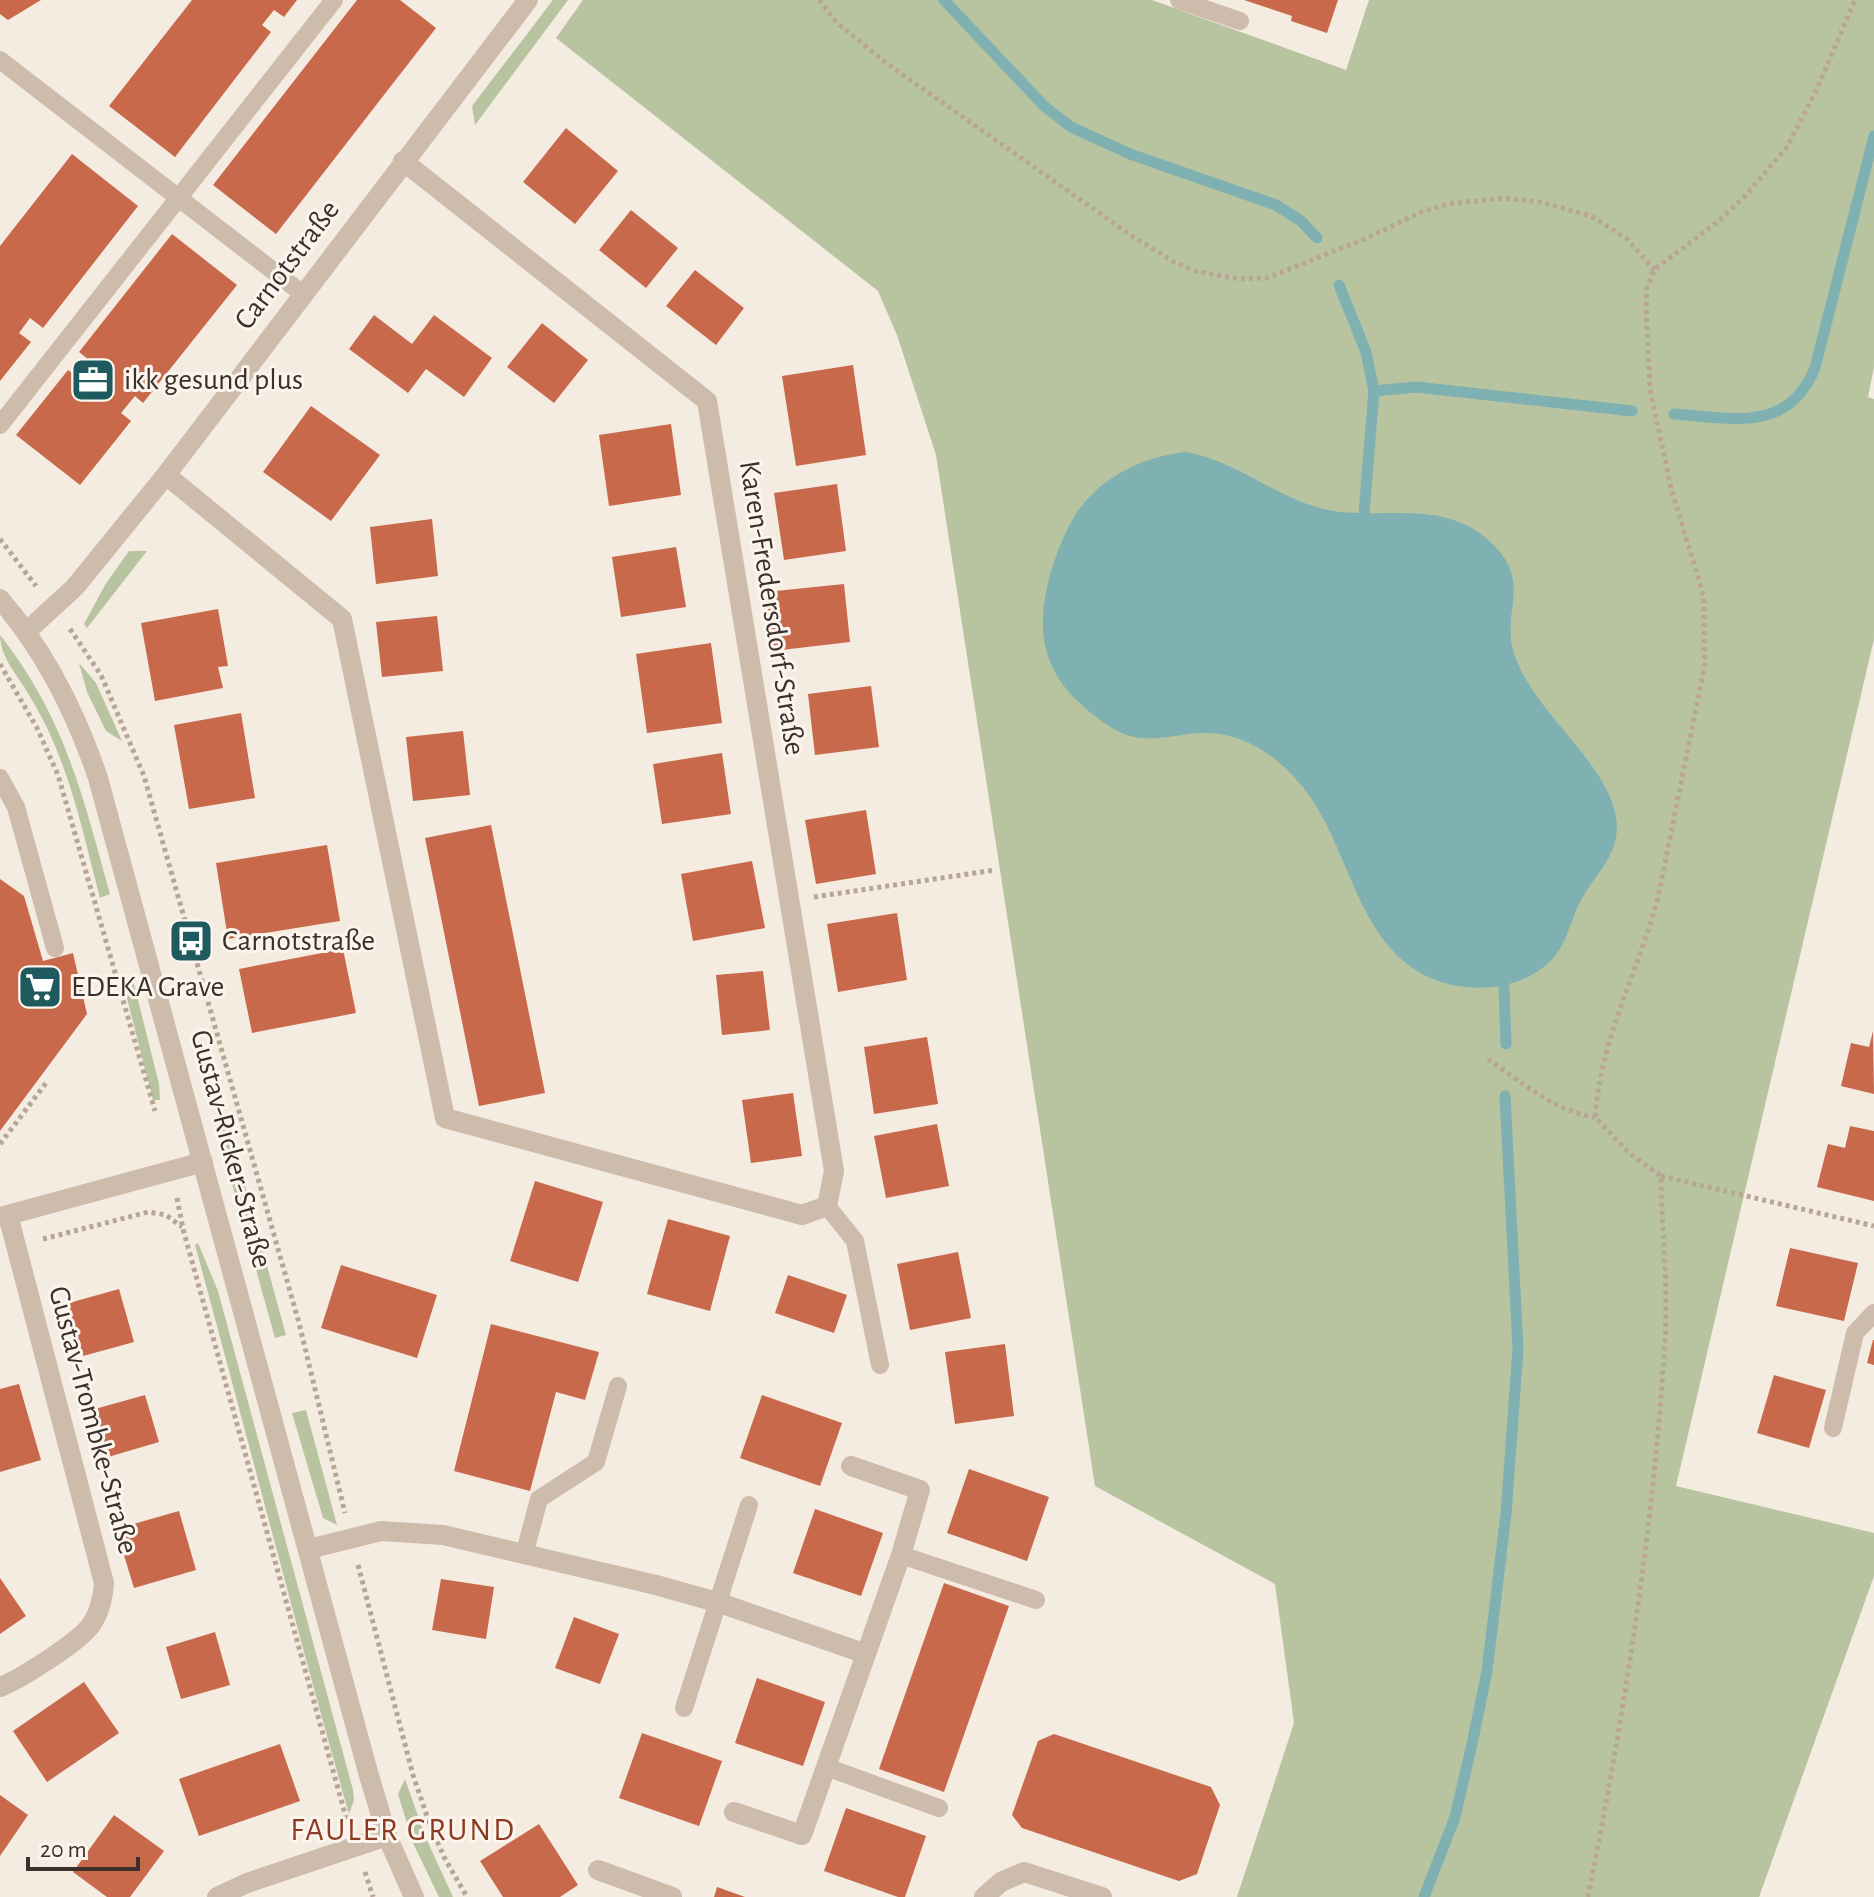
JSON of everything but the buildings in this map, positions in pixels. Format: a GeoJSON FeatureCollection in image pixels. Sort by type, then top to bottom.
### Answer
{"type":"FeatureCollection","features":[{"type":"Feature","properties":{"kind":"street","name":"Carnotstraße"},"geometry":{"type":"LineString","coordinates":[[26,632],[75,587],[166,475],[528,0]]}},
{"type":"Feature","properties":{"kind":"street","name":"Karen-Fredersdorf-Straße"},"geometry":{"type":"LineString","coordinates":[[403,161],[707,401],[834,1171],[827,1206]]}},
{"type":"Feature","properties":{"kind":"street"},"geometry":{"type":"LineString","coordinates":[[166,475],[342,619],[445,1118],[802,1215],[827,1206]]}},
{"type":"Feature","properties":{"kind":"street","name":"Gustav-Ricker-Straße"},"geometry":{"type":"LineString","coordinates":[[0,599],[26,632],[61,688],[85,738],[98,778],[387,1836],[414,1897]]}},
{"type":"Feature","properties":{"kind":"street"},"geometry":{"type":"LineString","coordinates":[[4,1216],[203,1162]]}},
{"type":"Feature","properties":{"kind":"street","name":"Gustav-Trombke-Straße"},"geometry":{"type":"LineString","coordinates":[[0,1687],[87,1631],[101,1605],[104,1583],[16,1246],[4,1216]]}},
{"type":"Feature","properties":{"kind":"street"},"geometry":{"type":"LineString","coordinates":[[734,1812],[802,1835],[901,1555],[920,1490],[851,1466]]}},
{"type":"Feature","properties":{"kind":"street"},"geometry":{"type":"LineString","coordinates":[[309,1549],[381,1531],[422,1533],[720,1603],[866,1654]]}},
{"type":"Feature","properties":{"kind":"street"},"geometry":{"type":"LineString","coordinates":[[217,1897],[247,1883],[387,1836]]}},
{"type":"Feature","properties":{"kind":"street"},"geometry":{"type":"LineString","coordinates":[[598,1870],[672,1897]]}},
{"type":"Feature","properties":{"kind":"street"},"geometry":{"type":"LineString","coordinates":[[984,1897],[1001,1882],[1024,1872],[1102,1897]]}},
{"type":"Feature","properties":{"kind":"lane"},"geometry":{"type":"LineString","coordinates":[[0,425],[334,0]]}},
{"type":"Feature","properties":{"kind":"lane"},"geometry":{"type":"LineString","coordinates":[[1179,0],[1240,21]]}},
{"type":"Feature","properties":{"kind":"lane"},"geometry":{"type":"LineString","coordinates":[[0,60],[303,294]]}},
{"type":"Feature","properties":{"kind":"lane"},"geometry":{"type":"LineString","coordinates":[[0,778],[16,807],[55,948]]}},
{"type":"Feature","properties":{"kind":"lane"},"geometry":{"type":"LineString","coordinates":[[827,1206],[855,1241],[880,1365]]}},
{"type":"Feature","properties":{"kind":"lane"},"geometry":{"type":"LineString","coordinates":[[1833,1428],[1855,1333],[1874,1313]]}},
{"type":"Feature","properties":{"kind":"lane"},"geometry":{"type":"LineString","coordinates":[[524,1555],[539,1499],[596,1462],[618,1386]]}},
{"type":"Feature","properties":{"kind":"lane"},"geometry":{"type":"LineString","coordinates":[[684,1708],[749,1505]]}},
{"type":"Feature","properties":{"kind":"lane"},"geometry":{"type":"LineString","coordinates":[[901,1555],[1036,1600]]}},
{"type":"Feature","properties":{"kind":"lane"},"geometry":{"type":"LineString","coordinates":[[826,1767],[939,1808]]}},
{"type":"Feature","properties":{"kind":"path"},"geometry":{"type":"LineString","coordinates":[[819,0],[831,18],[889,65],[1129,234],[1174,262],[1195,271],[1239,279],[1267,278],[1367,238],[1421,212],[1448,204],[1503,198],[1540,202],[1591,216],[1627,239],[1654,270]]}},
{"type":"Feature","properties":{"kind":"path"},"geometry":{"type":"LineString","coordinates":[[1595,1117],[1605,1053],[1648,934],[1658,897],[1705,664],[1704,597],[1671,488],[1650,389],[1646,297],[1654,270],[1720,220],[1787,147],[1816,91],[1855,0]]}},
{"type":"Feature","properties":{"kind":"path"},"geometry":{"type":"LineString","coordinates":[[0,539],[16,558]]}},
{"type":"Feature","properties":{"kind":"path"},"geometry":{"type":"LineString","coordinates":[[77,637],[101,675],[144,776],[299,1323],[350,1537],[421,1799],[438,1845],[467,1897]]}},
{"type":"Feature","properties":{"kind":"path"},"geometry":{"type":"LineString","coordinates":[[0,664],[37,728],[58,775],[172,1170],[183,1229],[335,1784],[373,1897]]}},
{"type":"Feature","properties":{"kind":"path"},"geometry":{"type":"LineString","coordinates":[[790,901],[995,870]]}},
{"type":"Feature","properties":{"kind":"path"},"geometry":{"type":"LineString","coordinates":[[1488,1059],[1556,1105],[1595,1117],[1629,1153],[1661,1176],[1874,1226]]}},
{"type":"Feature","properties":{"kind":"path"},"geometry":{"type":"LineString","coordinates":[[0,1144],[46,1083]]}},
{"type":"Feature","properties":{"kind":"path"},"geometry":{"type":"LineString","coordinates":[[1588,1897],[1614,1765],[1657,1439],[1665,1336],[1661,1176]]}},
{"type":"Feature","properties":{"kind":"path"},"geometry":{"type":"LineString","coordinates":[[16,1246],[148,1212],[166,1215],[183,1229]]}},
{"type":"Feature","properties":{"kind":"green space"},"geometry":{"type":"Polygon","coordinates":[[[553,0],[568,0],[475,125],[472,106],[553,0]]]}},
{"type":"Feature","properties":{"kind":"green space"},"geometry":{"type":"Polygon","coordinates":[[[583,0],[1152,0],[1346,70],[1369,0],[1874,0],[1874,367],[1868,397],[1874,399],[1874,639],[1676,1486],[1874,1533],[1874,1576],[1759,1897],[1237,1897],[1294,1723],[1275,1584],[1095,1486],[936,455],[897,335],[878,291],[556,38],[583,0]]]}},
{"type":"Feature","properties":{"kind":"green space"},"geometry":{"type":"Polygon","coordinates":[[[129,551],[147,551],[87,628],[84,624],[105,585],[129,551]]]}},
{"type":"Feature","properties":{"kind":"green space"},"geometry":{"type":"Polygon","coordinates":[[[0,635],[41,696],[56,727],[80,791],[110,894],[100,898],[64,769],[43,719],[6,659],[0,635]]]}},
{"type":"Feature","properties":{"kind":"green space"},"geometry":{"type":"Polygon","coordinates":[[[79,663],[96,683],[122,741],[106,731],[87,692],[79,663]]]}},
{"type":"Feature","properties":{"kind":"green space"},"geometry":{"type":"Polygon","coordinates":[[[132,976],[159,1084],[160,1100],[153,1100],[122,979],[132,976]]]}},
{"type":"Feature","properties":{"kind":"green space"},"geometry":{"type":"Polygon","coordinates":[[[225,1113],[286,1335],[275,1338],[214,1119],[225,1113]]]}},
{"type":"Feature","properties":{"kind":"green space"},"geometry":{"type":"Polygon","coordinates":[[[198,1243],[218,1291],[353,1790],[354,1800],[349,1814],[195,1245],[198,1243]]]}},
{"type":"Feature","properties":{"kind":"green space"},"geometry":{"type":"Polygon","coordinates":[[[306,1410],[337,1525],[323,1518],[292,1413],[306,1410]]]}},
{"type":"Feature","properties":{"kind":"green space"},"geometry":{"type":"Polygon","coordinates":[[[405,1779],[425,1836],[453,1897],[439,1897],[413,1843],[398,1794],[405,1779]]]}},
{"type":"Feature","properties":{"kind":"water"},"geometry":{"type":"Polygon","coordinates":[[[1187,452],[1221,462],[1316,507],[1446,518],[1467,525],[1486,538],[1501,554],[1510,569],[1513,583],[1511,642],[1516,659],[1538,697],[1594,768],[1605,786],[1616,820],[1617,833],[1609,856],[1581,900],[1559,950],[1544,967],[1502,986],[1471,988],[1441,982],[1412,968],[1390,948],[1373,924],[1319,811],[1302,786],[1278,762],[1252,744],[1222,735],[1205,733],[1150,739],[1127,735],[1088,710],[1056,674],[1044,640],[1044,602],[1054,562],[1072,520],[1091,496],[1115,476],[1157,457],[1187,452]]]}},
{"type":"Feature","properties":{"kind":"waterway"},"geometry":{"type":"LineString","coordinates":[[944,0],[1044,106],[1071,127],[1130,154],[1276,205],[1301,221],[1317,238]]}},
{"type":"Feature","properties":{"kind":"waterway"},"geometry":{"type":"LineString","coordinates":[[1674,414],[1737,419],[1756,417],[1774,413],[1790,404],[1804,389],[1815,368],[1874,136]]}},
{"type":"Feature","properties":{"kind":"waterway"},"geometry":{"type":"LineString","coordinates":[[1339,285],[1366,352],[1374,391],[1364,513]]}},
{"type":"Feature","properties":{"kind":"waterway"},"geometry":{"type":"LineString","coordinates":[[1374,391],[1416,387],[1632,411]]}},
{"type":"Feature","properties":{"kind":"waterway"},"geometry":{"type":"LineString","coordinates":[[1504,986],[1506,1044]]}},
{"type":"Feature","properties":{"kind":"waterway"},"geometry":{"type":"LineString","coordinates":[[1424,1897],[1455,1817],[1472,1744],[1487,1671],[1506,1514],[1518,1349],[1505,1096]]}},
{"type":"Feature","properties":{"kind":"place","name":"ikk gesund plus"},"geometry":{"type":"Point","coordinates":[93,380]}},
{"type":"Feature","properties":{"kind":"place","name":"Carnotstraße"},"geometry":{"type":"Point","coordinates":[191,941]}},
{"type":"Feature","properties":{"kind":"place","name":"EDEKA Grave"},"geometry":{"type":"Point","coordinates":[40,987]}},
{"type":"Feature","properties":{"kind":"district","name":"FAULER GRUND"},"geometry":{"type":"Point","coordinates":[403,1830]}}]}
